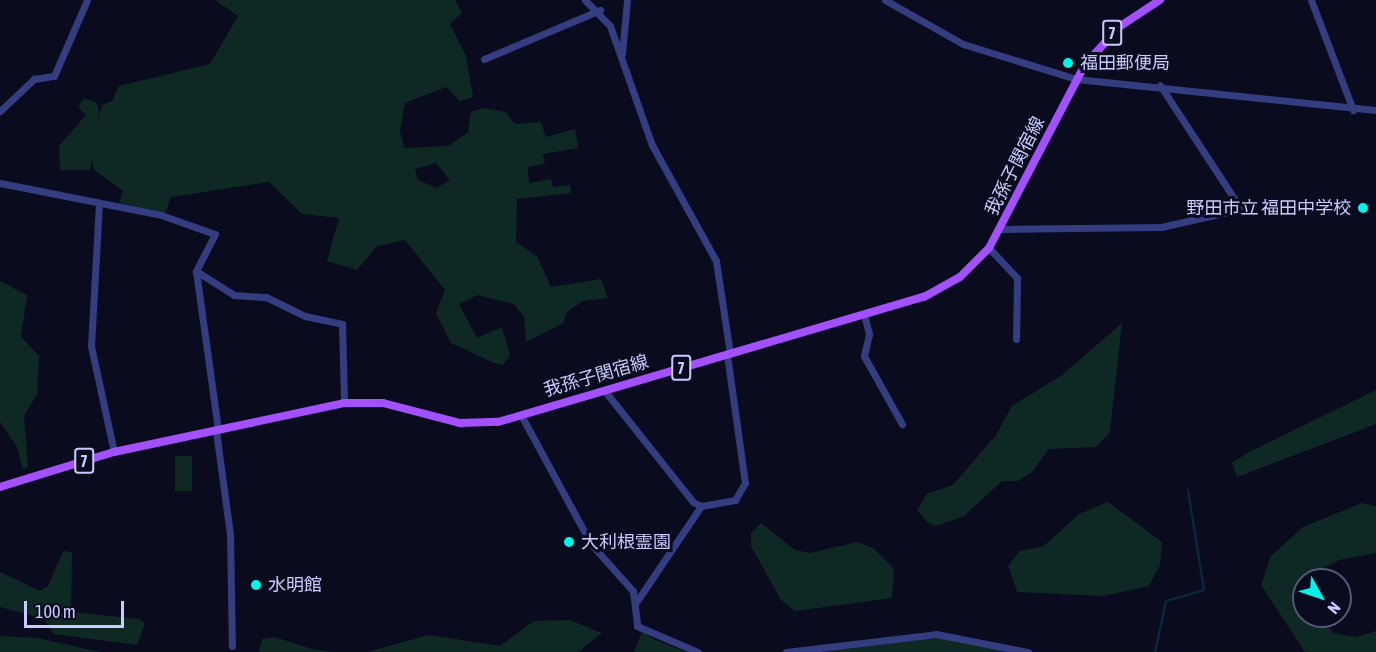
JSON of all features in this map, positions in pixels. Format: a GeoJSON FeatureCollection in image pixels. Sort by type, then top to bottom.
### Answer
{"type":"FeatureCollection","features":[{"type":"Feature","properties":{"kind":"main road","name":"我孫子関宿線"},"geometry":{"type":"LineString","coordinates":[[0,488],[114,452],[344,403],[383,403],[471,424],[521,415],[864,315],[938,290],[989,248],[1002,229],[1076,79],[1110,35],[1160,0]]}},
{"type":"Feature","properties":{"kind":"street"},"geometry":{"type":"LineString","coordinates":[[0,111],[34,79],[54,76],[87,0]]}},
{"type":"Feature","properties":{"kind":"street"},"geometry":{"type":"LineString","coordinates":[[585,0],[600,10],[622,56],[652,145],[716,261],[744,492],[735,500],[702,506],[637,601],[637,626],[698,652]]}},
{"type":"Feature","properties":{"kind":"street"},"geometry":{"type":"LineString","coordinates":[[622,56],[627,0]]}},
{"type":"Feature","properties":{"kind":"street"},"geometry":{"type":"LineString","coordinates":[[885,0],[963,44],[1076,79],[1160,85],[1353,110],[1376,110]]}},
{"type":"Feature","properties":{"kind":"street"},"geometry":{"type":"LineString","coordinates":[[1311,0],[1353,110]]}},
{"type":"Feature","properties":{"kind":"street"},"geometry":{"type":"LineString","coordinates":[[484,59],[600,10]]}},
{"type":"Feature","properties":{"kind":"street"},"geometry":{"type":"LineString","coordinates":[[1002,229],[1161,226],[1241,210],[1160,85]]}},
{"type":"Feature","properties":{"kind":"street"},"geometry":{"type":"LineString","coordinates":[[0,183],[171,217],[215,234],[196,271],[230,536],[232,646]]}},
{"type":"Feature","properties":{"kind":"street"},"geometry":{"type":"LineString","coordinates":[[99,203],[91,346],[114,452]]}},
{"type":"Feature","properties":{"kind":"street"},"geometry":{"type":"LineString","coordinates":[[989,248],[1017,278],[1016,339]]}},
{"type":"Feature","properties":{"kind":"street"},"geometry":{"type":"LineString","coordinates":[[196,271],[234,295],[270,298],[305,316],[342,324],[344,403]]}},
{"type":"Feature","properties":{"kind":"street"},"geometry":{"type":"LineString","coordinates":[[864,315],[869,334],[864,356],[902,424]]}},
{"type":"Feature","properties":{"kind":"street"},"geometry":{"type":"LineString","coordinates":[[604,390],[657,462],[702,506]]}},
{"type":"Feature","properties":{"kind":"street"},"geometry":{"type":"LineString","coordinates":[[521,415],[591,544],[637,601]]}},
{"type":"Feature","properties":{"kind":"street"},"geometry":{"type":"LineString","coordinates":[[786,652],[936,634],[1029,652]]}},
{"type":"Feature","properties":{"kind":"green space"},"geometry":{"type":"Polygon","coordinates":[[[215,0],[455,0],[462,13],[450,24],[466,56],[473,97],[460,101],[446,87],[405,103],[400,131],[404,148],[449,146],[468,132],[471,112],[482,108],[506,112],[515,124],[541,122],[546,137],[575,129],[578,148],[543,154],[545,164],[528,167],[529,183],[551,179],[553,187],[570,185],[571,193],[517,199],[516,242],[537,256],[551,287],[601,279],[608,298],[583,301],[567,312],[563,323],[526,342],[524,317],[514,304],[477,295],[459,304],[477,338],[502,327],[510,355],[503,365],[451,343],[436,313],[445,290],[405,240],[377,246],[357,270],[327,261],[339,218],[302,214],[269,182],[171,197],[165,214],[119,203],[123,191],[93,169],[91,146],[102,105],[112,101],[119,86],[210,64],[238,16],[215,0]],[[436,163],[415,169],[418,180],[436,188],[450,180],[436,163]]]}},
{"type":"Feature","properties":{"kind":"green space"},"geometry":{"type":"Polygon","coordinates":[[[84,98],[97,103],[99,111],[90,170],[60,170],[59,146],[86,115],[78,107],[84,98]]]}},
{"type":"Feature","properties":{"kind":"green space"},"geometry":{"type":"Polygon","coordinates":[[[0,281],[27,295],[21,337],[39,356],[37,394],[24,416],[28,467],[23,469],[17,447],[0,422],[0,281]]]}},
{"type":"Feature","properties":{"kind":"green space"},"geometry":{"type":"Polygon","coordinates":[[[1122,323],[1110,432],[1096,447],[1049,449],[1032,472],[1018,481],[1002,481],[964,516],[936,526],[927,522],[917,510],[927,494],[953,485],[996,435],[1012,406],[1062,375],[1122,323]]]}},
{"type":"Feature","properties":{"kind":"green space"},"geometry":{"type":"Polygon","coordinates":[[[1376,390],[1376,424],[1237,477],[1232,463],[1249,452],[1376,390]]]}},
{"type":"Feature","properties":{"kind":"green space"},"geometry":{"type":"Polygon","coordinates":[[[175,456],[192,456],[192,491],[175,491],[175,456]]]}},
{"type":"Feature","properties":{"kind":"green space"},"geometry":{"type":"Polygon","coordinates":[[[1108,502],[1162,542],[1160,565],[1149,586],[1103,596],[1017,592],[1008,566],[1020,551],[1044,546],[1079,514],[1108,502]]]}},
{"type":"Feature","properties":{"kind":"green space"},"geometry":{"type":"Polygon","coordinates":[[[1362,503],[1376,506],[1376,553],[1339,560],[1323,568],[1292,568],[1292,628],[1329,628],[1333,633],[1356,637],[1376,631],[1376,652],[1305,652],[1261,585],[1271,556],[1303,527],[1362,503]]]}},
{"type":"Feature","properties":{"kind":"green space"},"geometry":{"type":"Polygon","coordinates":[[[761,523],[795,550],[810,553],[857,542],[873,548],[894,569],[892,598],[795,611],[781,600],[751,546],[751,533],[761,523]]]}},
{"type":"Feature","properties":{"kind":"green space"},"geometry":{"type":"Polygon","coordinates":[[[63,551],[72,552],[71,612],[139,619],[145,623],[137,645],[54,634],[44,619],[0,607],[0,572],[40,591],[48,586],[63,551]]]}},
{"type":"Feature","properties":{"kind":"green space"},"geometry":{"type":"Polygon","coordinates":[[[570,620],[602,633],[578,652],[367,652],[429,635],[500,646],[534,621],[570,620]]]}},
{"type":"Feature","properties":{"kind":"green space"},"geometry":{"type":"Polygon","coordinates":[[[642,632],[653,639],[686,652],[634,652],[642,632]]]}},
{"type":"Feature","properties":{"kind":"green space"},"geometry":{"type":"Polygon","coordinates":[[[0,636],[38,638],[100,652],[0,652],[0,636]]]}},
{"type":"Feature","properties":{"kind":"green space"},"geometry":{"type":"Polygon","coordinates":[[[274,637],[312,649],[331,652],[259,652],[262,639],[274,637]]]}},
{"type":"Feature","properties":{"kind":"green space"},"geometry":{"type":"Polygon","coordinates":[[[941,638],[1013,652],[819,652],[918,639],[941,638]]]}},
{"type":"Feature","properties":{"kind":"waterway"},"geometry":{"type":"LineString","coordinates":[[1155,652],[1166,601],[1204,590],[1188,490]]}},
{"type":"Feature","properties":{"kind":"place","name":"福田郵便局"},"geometry":{"type":"Point","coordinates":[1068,63]}},
{"type":"Feature","properties":{"kind":"place","name":"野田市立 福田中学校"},"geometry":{"type":"Point","coordinates":[1363,208]}},
{"type":"Feature","properties":{"kind":"place","name":"大利根霊園"},"geometry":{"type":"Point","coordinates":[569,542]}},
{"type":"Feature","properties":{"kind":"place","name":"水明館"},"geometry":{"type":"Point","coordinates":[256,585]}}]}
